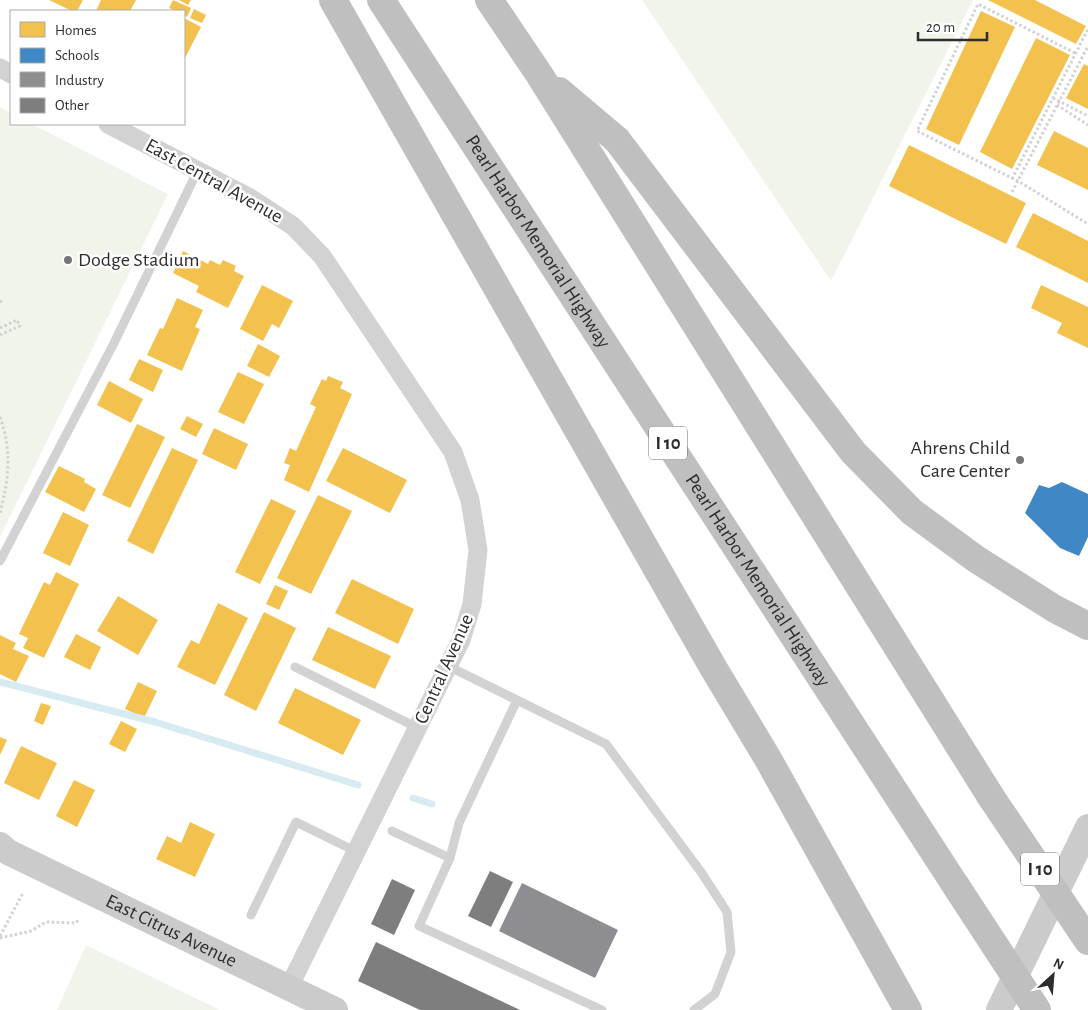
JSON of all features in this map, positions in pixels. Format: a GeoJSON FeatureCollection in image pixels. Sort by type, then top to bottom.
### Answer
{"type":"FeatureCollection","features":[{"type":"Feature","properties":{"kind":"highway"},"geometry":{"type":"LineString","coordinates":[[333,0],[709,660],[768,759],[908,1010]]}},
{"type":"Feature","properties":{"kind":"highway","name":"Pearl Harbor Memorial Highway"},"geometry":{"type":"LineString","coordinates":[[381,0],[1037,1010]]}},
{"type":"Feature","properties":{"kind":"highway","name":"I 10"},"geometry":{"type":"LineString","coordinates":[[489,0],[539,74],[991,797],[1088,941]]}},
{"type":"Feature","properties":{"kind":"highway"},"geometry":{"type":"LineString","coordinates":[[539,74],[617,140],[853,452],[912,512],[976,559],[1055,609],[1088,626]]}},
{"type":"Feature","properties":{"kind":"main road"},"geometry":{"type":"LineString","coordinates":[[999,1010],[1088,827]]}},
{"type":"Feature","properties":{"kind":"main road","name":"East Citrus Avenue"},"geometry":{"type":"LineString","coordinates":[[3,852],[335,1010]]}},
{"type":"Feature","properties":{"kind":"street","name":"East Central Avenue"},"geometry":{"type":"LineString","coordinates":[[110,125],[250,198],[293,226]]}},
{"type":"Feature","properties":{"kind":"street","name":"Central Avenue"},"geometry":{"type":"LineString","coordinates":[[289,987],[461,640],[472,604],[478,550],[470,500],[452,452],[322,256],[293,226]]}},
{"type":"Feature","properties":{"kind":"lane"},"geometry":{"type":"LineString","coordinates":[[0,561],[114,343],[198,170]]}},
{"type":"Feature","properties":{"kind":"lane"},"geometry":{"type":"LineString","coordinates":[[448,666],[606,744],[702,872],[727,912],[731,952],[715,994],[694,1010]]}},
{"type":"Feature","properties":{"kind":"lane"},"geometry":{"type":"LineString","coordinates":[[294,667],[418,728]]}},
{"type":"Feature","properties":{"kind":"lane"},"geometry":{"type":"LineString","coordinates":[[517,700],[459,822],[450,858],[419,926],[602,1010]]}},
{"type":"Feature","properties":{"kind":"lane"},"geometry":{"type":"LineString","coordinates":[[251,915],[296,822],[357,852]]}},
{"type":"Feature","properties":{"kind":"lane"},"geometry":{"type":"LineString","coordinates":[[392,831],[450,858]]}},
{"type":"Feature","properties":{"kind":"path"},"geometry":{"type":"LineString","coordinates":[[1075,53],[978,4],[917,130],[1018,181],[1088,224]]}},
{"type":"Feature","properties":{"kind":"path"},"geometry":{"type":"LineString","coordinates":[[1012,179],[1088,29]]}},
{"type":"Feature","properties":{"kind":"path"},"geometry":{"type":"LineString","coordinates":[[1012,192],[1088,46]]}},
{"type":"Feature","properties":{"kind":"path"},"geometry":{"type":"LineString","coordinates":[[1053,98],[1088,116]]}},
{"type":"Feature","properties":{"kind":"path"},"geometry":{"type":"LineString","coordinates":[[1057,105],[1088,125]]}},
{"type":"Feature","properties":{"kind":"path"},"geometry":{"type":"LineString","coordinates":[[0,328],[17,320],[20,326],[0,334]]}},
{"type":"Feature","properties":{"kind":"path"},"geometry":{"type":"LineString","coordinates":[[0,417],[7,436],[10,456],[7,485],[0,513]]}},
{"type":"Feature","properties":{"kind":"path"},"geometry":{"type":"LineString","coordinates":[[0,937],[23,893]]}},
{"type":"Feature","properties":{"kind":"path"},"geometry":{"type":"LineString","coordinates":[[0,937],[30,930],[46,922],[76,923],[79,919]]}},
{"type":"Feature","properties":{"kind":"shaded area"},"geometry":{"type":"Polygon","coordinates":[[[642,0],[973,0],[831,281],[642,0]]]}},
{"type":"Feature","properties":{"kind":"shaded area","name":"Dodge Stadium"},"geometry":{"type":"Polygon","coordinates":[[[0,107],[10,112],[10,125],[34,125],[168,194],[0,537],[0,107]]]}},
{"type":"Feature","properties":{"kind":"shaded area"},"geometry":{"type":"Polygon","coordinates":[[[86,945],[220,1010],[57,1010],[86,945]]]}},
{"type":"Feature","properties":{"kind":"building: Homes"},"geometry":{"type":"Polygon","coordinates":[[[49,0],[83,0],[78,10],[70,10],[49,0]]]}},
{"type":"Feature","properties":{"kind":"building: Homes"},"geometry":{"type":"Polygon","coordinates":[[[101,0],[136,0],[131,10],[96,10],[101,0]]]}},
{"type":"Feature","properties":{"kind":"building: Homes"},"geometry":{"type":"Polygon","coordinates":[[[173,0],[191,8],[187,17],[185,16],[185,10],[169,8],[173,0]]]}},
{"type":"Feature","properties":{"kind":"building: Homes"},"geometry":{"type":"Polygon","coordinates":[[[179,0],[191,0],[188,5],[179,0]]]}},
{"type":"Feature","properties":{"kind":"building: Homes"},"geometry":{"type":"Polygon","coordinates":[[[988,0],[1035,0],[1086,26],[1076,44],[988,0]]]}},
{"type":"Feature","properties":{"kind":"building: Homes"},"geometry":{"type":"Polygon","coordinates":[[[194,9],[206,15],[202,23],[190,18],[194,9]]]}},
{"type":"Feature","properties":{"kind":"building: Homes"},"geometry":{"type":"Polygon","coordinates":[[[981,11],[1015,27],[959,145],[926,129],[981,11]]]}},
{"type":"Feature","properties":{"kind":"building: Homes"},"geometry":{"type":"Polygon","coordinates":[[[185,19],[201,27],[185,58],[185,19]]]}},
{"type":"Feature","properties":{"kind":"building: Homes"},"geometry":{"type":"Polygon","coordinates":[[[1036,38],[1070,55],[1012,169],[980,152],[1036,38]]]}},
{"type":"Feature","properties":{"kind":"building: Homes"},"geometry":{"type":"Polygon","coordinates":[[[1084,64],[1088,66],[1088,109],[1066,98],[1084,64]]]}},
{"type":"Feature","properties":{"kind":"building: Homes"},"geometry":{"type":"Polygon","coordinates":[[[1054,131],[1088,148],[1088,190],[1037,165],[1054,131]]]}},
{"type":"Feature","properties":{"kind":"building: Homes"},"geometry":{"type":"Polygon","coordinates":[[[909,145],[1026,203],[1006,244],[889,186],[909,145]]]}},
{"type":"Feature","properties":{"kind":"building: Homes"},"geometry":{"type":"Polygon","coordinates":[[[1033,213],[1088,241],[1088,283],[1016,247],[1033,213]]]}},
{"type":"Feature","properties":{"kind":"building: Homes"},"geometry":{"type":"Polygon","coordinates":[[[183,251],[208,264],[210,260],[220,265],[223,260],[236,266],[234,271],[244,276],[228,308],[196,292],[199,286],[173,273],[183,251]]]}},
{"type":"Feature","properties":{"kind":"building: Homes"},"geometry":{"type":"Polygon","coordinates":[[[262,285],[293,301],[279,328],[272,324],[263,341],[240,329],[262,285]]]}},
{"type":"Feature","properties":{"kind":"building: Homes"},"geometry":{"type":"Polygon","coordinates":[[[1041,285],[1088,307],[1088,348],[1057,333],[1062,323],[1031,308],[1041,285]]]}},
{"type":"Feature","properties":{"kind":"building: Homes"},"geometry":{"type":"Polygon","coordinates":[[[177,298],[203,310],[195,327],[200,329],[182,371],[147,355],[160,328],[163,329],[177,298]]]}},
{"type":"Feature","properties":{"kind":"building: Homes"},"geometry":{"type":"Polygon","coordinates":[[[258,344],[280,356],[269,377],[247,366],[258,344]]]}},
{"type":"Feature","properties":{"kind":"building: Homes"},"geometry":{"type":"Polygon","coordinates":[[[139,359],[163,370],[153,392],[129,380],[139,359]]]}},
{"type":"Feature","properties":{"kind":"building: Homes"},"geometry":{"type":"Polygon","coordinates":[[[238,372],[264,384],[244,424],[218,412],[238,372]]]}},
{"type":"Feature","properties":{"kind":"building: Homes"},"geometry":{"type":"Polygon","coordinates":[[[328,376],[343,382],[340,388],[352,394],[309,492],[284,480],[290,465],[284,463],[290,448],[296,451],[316,407],[310,404],[322,379],[326,381],[328,376]]]}},
{"type":"Feature","properties":{"kind":"building: Homes"},"geometry":{"type":"Polygon","coordinates":[[[109,381],[143,399],[131,423],[97,405],[109,381]]]}},
{"type":"Feature","properties":{"kind":"building: Homes"},"geometry":{"type":"Polygon","coordinates":[[[187,416],[203,424],[196,437],[180,429],[187,416]]]}},
{"type":"Feature","properties":{"kind":"building: Homes"},"geometry":{"type":"Polygon","coordinates":[[[137,424],[165,437],[130,508],[102,495],[137,424]]]}},
{"type":"Feature","properties":{"kind":"building: Homes"},"geometry":{"type":"Polygon","coordinates":[[[214,428],[248,444],[236,470],[202,454],[214,428]]]}},
{"type":"Feature","properties":{"kind":"building: Homes"},"geometry":{"type":"Polygon","coordinates":[[[172,448],[198,460],[153,554],[127,541],[172,448]]]}},
{"type":"Feature","properties":{"kind":"building: Homes"},"geometry":{"type":"Polygon","coordinates":[[[343,448],[407,480],[390,513],[326,481],[343,448]]]}},
{"type":"Feature","properties":{"kind":"building: Homes"},"geometry":{"type":"Polygon","coordinates":[[[59,466],[85,479],[84,482],[96,489],[84,512],[45,492],[59,466]]]}},
{"type":"Feature","properties":{"kind":"building: Homes"},"geometry":{"type":"Polygon","coordinates":[[[318,495],[352,511],[311,594],[277,578],[318,495]]]}},
{"type":"Feature","properties":{"kind":"building: Homes"},"geometry":{"type":"Polygon","coordinates":[[[271,499],[296,511],[260,584],[235,572],[271,499]]]}},
{"type":"Feature","properties":{"kind":"building: Homes"},"geometry":{"type":"Polygon","coordinates":[[[63,512],[89,525],[70,566],[43,553],[63,512]]]}},
{"type":"Feature","properties":{"kind":"building: Homes"},"geometry":{"type":"Polygon","coordinates":[[[56,572],[79,584],[44,658],[23,648],[28,638],[19,634],[44,582],[50,585],[56,572]]]}},
{"type":"Feature","properties":{"kind":"building: Homes"},"geometry":{"type":"Polygon","coordinates":[[[352,579],[414,609],[398,644],[335,613],[352,579]]]}},
{"type":"Feature","properties":{"kind":"building: Homes"},"geometry":{"type":"Polygon","coordinates":[[[275,585],[288,591],[279,610],[266,604],[275,585]]]}},
{"type":"Feature","properties":{"kind":"building: Homes"},"geometry":{"type":"Polygon","coordinates":[[[118,596],[158,620],[138,655],[97,631],[118,596]]]}},
{"type":"Feature","properties":{"kind":"building: Homes"},"geometry":{"type":"Polygon","coordinates":[[[218,603],[248,618],[215,685],[177,667],[191,640],[199,644],[218,603]]]}},
{"type":"Feature","properties":{"kind":"building: Homes"},"geometry":{"type":"Polygon","coordinates":[[[264,612],[296,628],[256,711],[224,695],[264,612]]]}},
{"type":"Feature","properties":{"kind":"building: Homes"},"geometry":{"type":"Polygon","coordinates":[[[328,627],[391,656],[375,689],[312,660],[328,627]]]}},
{"type":"Feature","properties":{"kind":"building: Homes"},"geometry":{"type":"Polygon","coordinates":[[[76,634],[101,647],[90,670],[64,657],[76,634]]]}},
{"type":"Feature","properties":{"kind":"building: Homes"},"geometry":{"type":"Polygon","coordinates":[[[0,635],[16,643],[13,649],[29,656],[16,682],[0,674],[0,635]]]}},
{"type":"Feature","properties":{"kind":"building: Homes"},"geometry":{"type":"Polygon","coordinates":[[[138,682],[157,691],[144,718],[125,709],[138,682]]]}},
{"type":"Feature","properties":{"kind":"building: Homes"},"geometry":{"type":"Polygon","coordinates":[[[295,688],[361,720],[343,755],[278,723],[295,688]]]}},
{"type":"Feature","properties":{"kind":"building: Homes"},"geometry":{"type":"Polygon","coordinates":[[[41,703],[51,706],[43,725],[34,721],[41,703]]]}},
{"type":"Feature","properties":{"kind":"building: Homes"},"geometry":{"type":"Polygon","coordinates":[[[121,721],[137,729],[125,752],[109,744],[121,721]]]}},
{"type":"Feature","properties":{"kind":"building: Homes"},"geometry":{"type":"Polygon","coordinates":[[[0,737],[7,740],[0,755],[0,737]]]}},
{"type":"Feature","properties":{"kind":"building: Homes"},"geometry":{"type":"Polygon","coordinates":[[[21,746],[57,763],[39,800],[4,783],[21,746]]]}},
{"type":"Feature","properties":{"kind":"building: Homes"},"geometry":{"type":"Polygon","coordinates":[[[74,780],[95,790],[77,827],[56,816],[74,780]]]}},
{"type":"Feature","properties":{"kind":"building: Homes"},"geometry":{"type":"Polygon","coordinates":[[[190,822],[215,834],[195,877],[156,859],[167,836],[181,843],[190,822]]]}},
{"type":"Feature","properties":{"kind":"building: Schools"},"geometry":{"type":"Polygon","coordinates":[[[1062,482],[1088,494],[1088,537],[1079,556],[1060,548],[1025,513],[1039,485],[1049,488],[1062,482]]]}},
{"type":"Feature","properties":{"kind":"building: Industry"},"geometry":{"type":"Polygon","coordinates":[[[522,883],[618,930],[595,978],[499,931],[522,883]]]}},
{"type":"Feature","properties":{"kind":"building: Other"},"geometry":{"type":"Polygon","coordinates":[[[490,871],[513,882],[491,927],[468,916],[490,871]]]}},
{"type":"Feature","properties":{"kind":"building: Other"},"geometry":{"type":"Polygon","coordinates":[[[392,879],[415,890],[394,935],[371,924],[392,879]]]}},
{"type":"Feature","properties":{"kind":"building: Other"},"geometry":{"type":"Polygon","coordinates":[[[376,942],[520,1010],[420,1010],[358,981],[376,942]]]}},
{"type":"Feature","properties":{"kind":"waterway"},"geometry":{"type":"LineString","coordinates":[[0,682],[155,722],[358,785]]}},
{"type":"Feature","properties":{"kind":"waterway"},"geometry":{"type":"LineString","coordinates":[[413,798],[432,804]]}},
{"type":"Feature","properties":{"kind":"place","name":"Dodge Stadium"},"geometry":{"type":"Point","coordinates":[68,260]}},
{"type":"Feature","properties":{"kind":"place","name":"Ahrens Child Care Center"},"geometry":{"type":"Point","coordinates":[1020,460]}}]}
